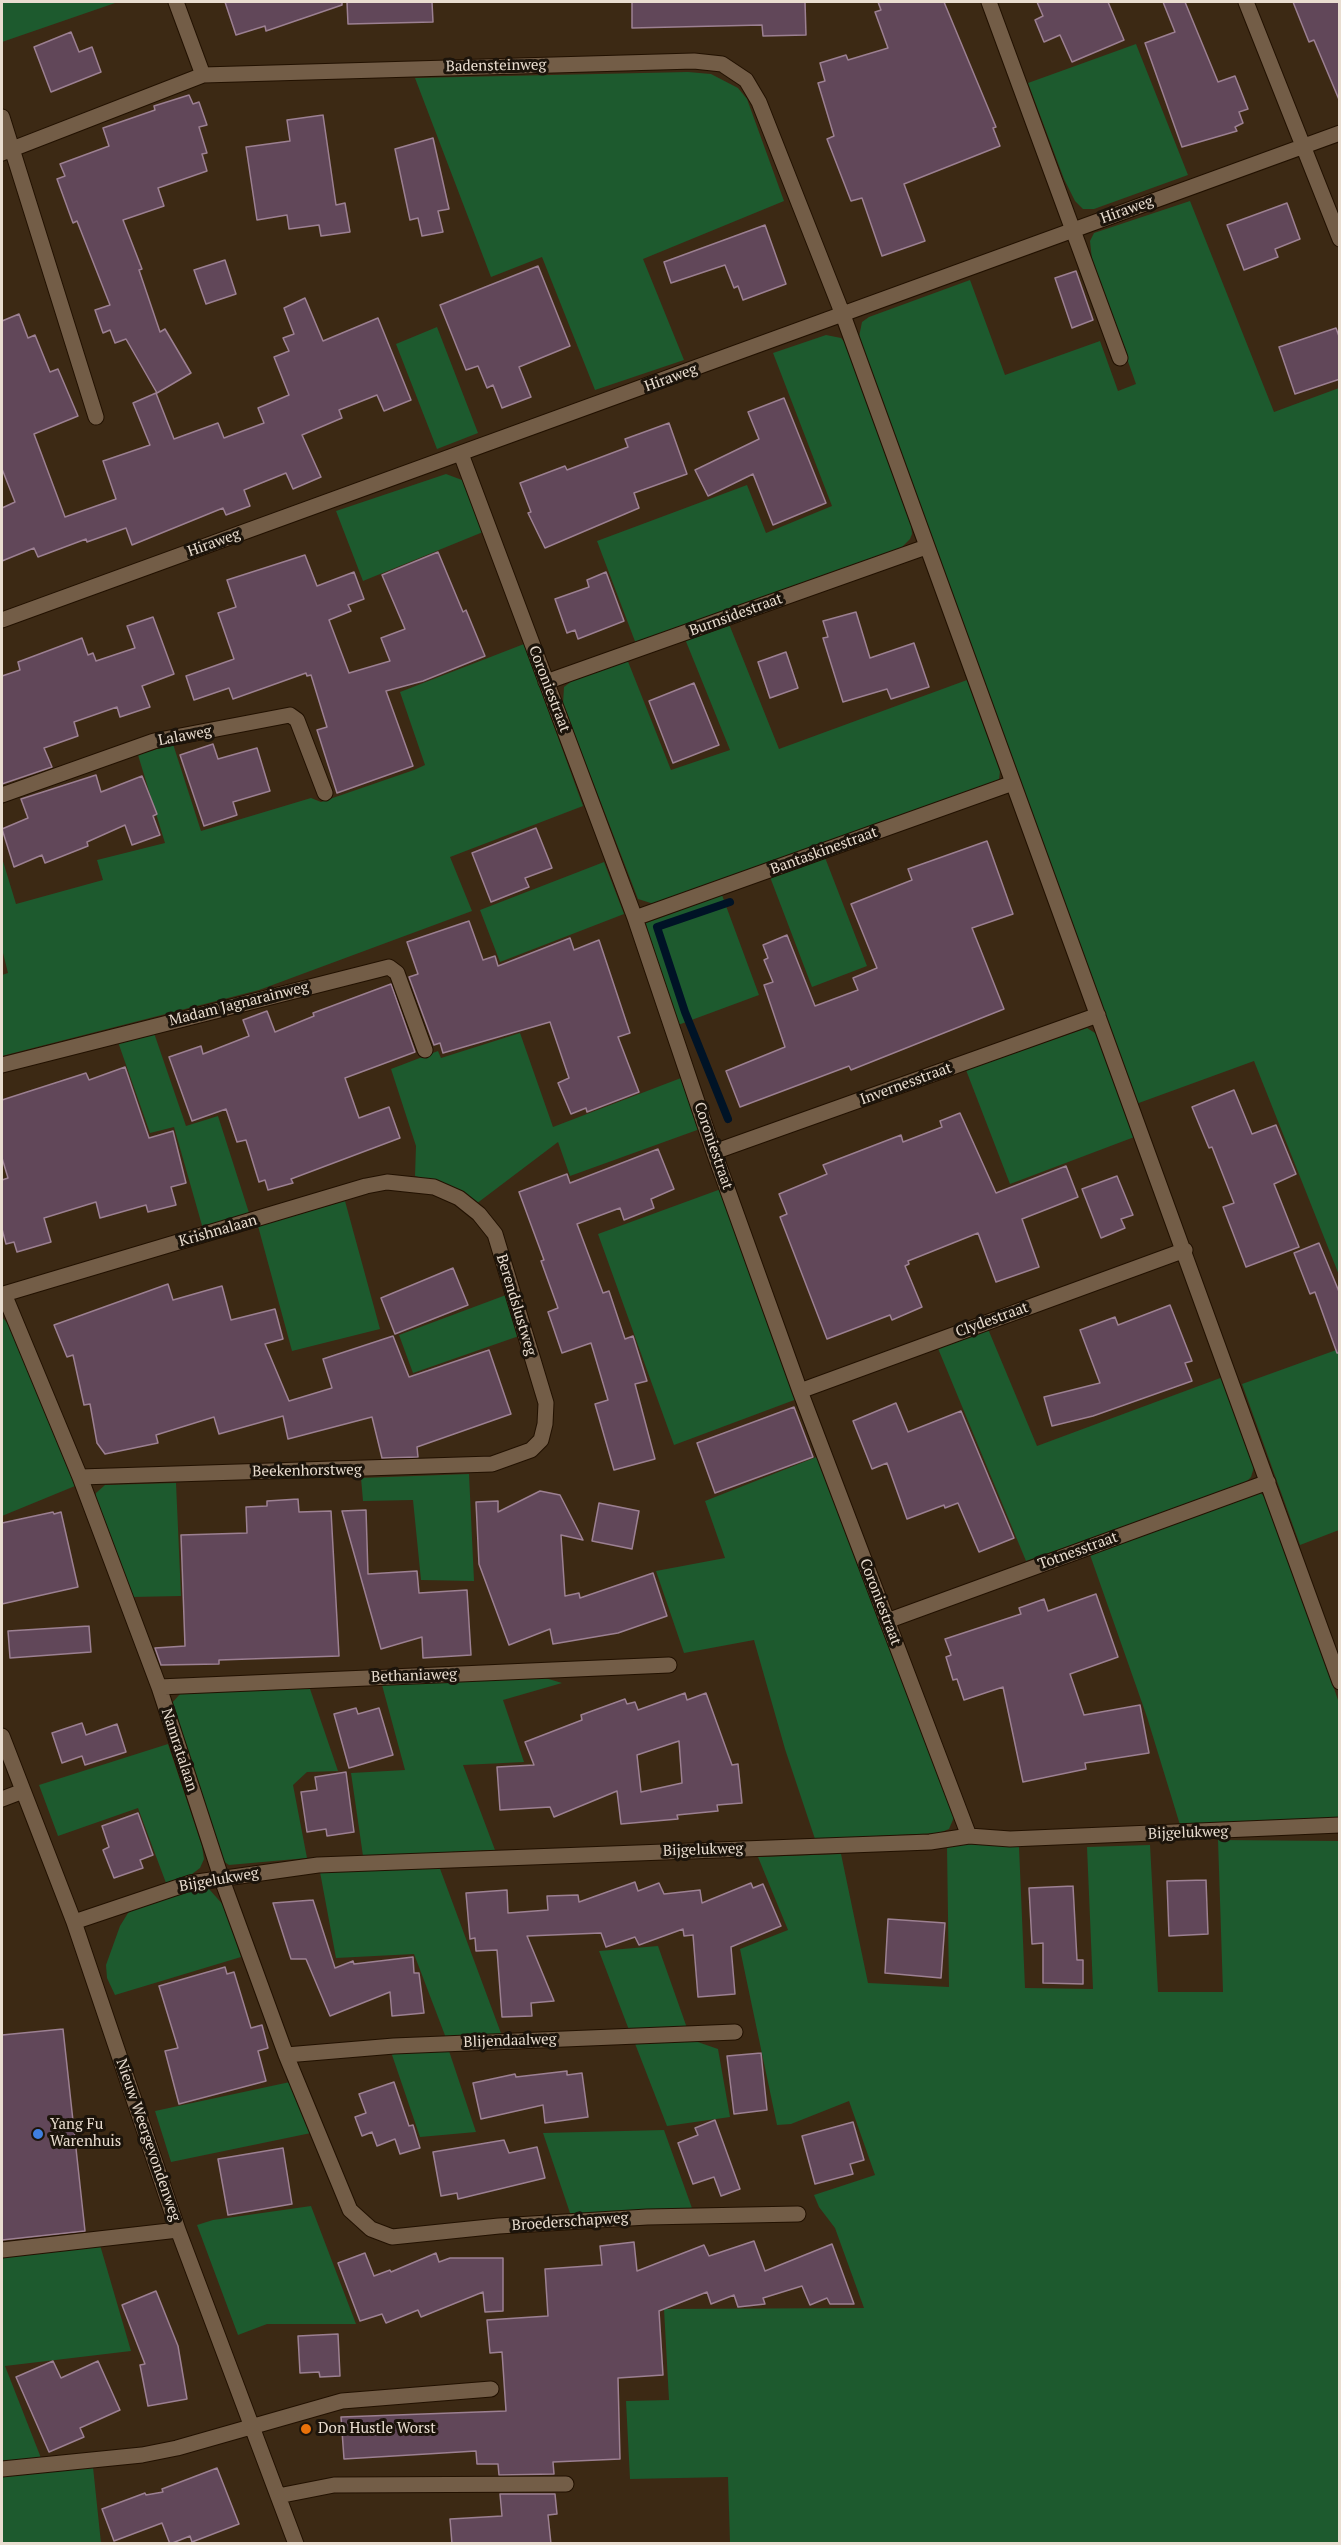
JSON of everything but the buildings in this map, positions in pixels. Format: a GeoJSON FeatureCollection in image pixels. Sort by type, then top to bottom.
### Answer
{"type":"FeatureCollection","features":[{"type":"Feature","properties":{"kind":"street"},"geometry":{"type":"LineString","coordinates":[[176,2],[203,75]]}},
{"type":"Feature","properties":{"kind":"street"},"geometry":{"type":"LineString","coordinates":[[989,2],[1120,358]]}},
{"type":"Feature","properties":{"kind":"street"},"geometry":{"type":"LineString","coordinates":[[1246,2],[1301,147],[1340,239]]}},
{"type":"Feature","properties":{"kind":"street","name":"Badensteinweg"},"geometry":{"type":"LineString","coordinates":[[7,150],[203,75],[694,61],[722,64],[746,80],[759,102],[843,315],[1185,1250],[1340,1682]]}},
{"type":"Feature","properties":{"kind":"street"},"geometry":{"type":"LineString","coordinates":[[2,117],[7,150],[96,417]]}},
{"type":"Feature","properties":{"kind":"street","name":"Hiraweg"},"geometry":{"type":"LineString","coordinates":[[2,620],[1340,133]]}},
{"type":"Feature","properties":{"kind":"street","name":"Coroniestraat"},"geometry":{"type":"LineString","coordinates":[[460,454],[635,918],[714,1152],[800,1390],[969,1836]]}},
{"type":"Feature","properties":{"kind":"street","name":"Burnsidestraat"},"geometry":{"type":"LineString","coordinates":[[546,682],[926,547]]}},
{"type":"Feature","properties":{"kind":"street","name":"Lalaweg"},"geometry":{"type":"LineString","coordinates":[[2,795],[154,741],[290,716],[297,720],[325,793]]}},
{"type":"Feature","properties":{"kind":"street","name":"Bantaskinestraat"},"geometry":{"type":"LineString","coordinates":[[635,918],[1013,783]]}},
{"type":"Feature","properties":{"kind":"street","name":"Madam Jagnarainweg"},"geometry":{"type":"LineString","coordinates":[[2,1065],[389,967],[397,973],[426,1050]]}},
{"type":"Feature","properties":{"kind":"street","name":"Invernesstraat"},"geometry":{"type":"LineString","coordinates":[[714,1152],[1098,1015]]}},
{"type":"Feature","properties":{"kind":"street","name":"Krishnalaan"},"geometry":{"type":"LineString","coordinates":[[3,1294],[366,1186],[387,1182],[434,1187]]}},
{"type":"Feature","properties":{"kind":"street","name":"Berendslustweg"},"geometry":{"type":"LineString","coordinates":[[434,1187],[459,1198],[479,1214],[495,1234],[546,1403],[545,1424],[541,1440],[531,1450]]}},
{"type":"Feature","properties":{"kind":"street","name":"Clydestraat"},"geometry":{"type":"LineString","coordinates":[[800,1390],[1185,1250]]}},
{"type":"Feature","properties":{"kind":"street","name":"Namratalaan"},"geometry":{"type":"LineString","coordinates":[[3,1294],[80,1477],[159,1687],[221,1877],[286,2055],[350,2210]]}},
{"type":"Feature","properties":{"kind":"street","name":"Beekenhorstweg"},"geometry":{"type":"LineString","coordinates":[[80,1477],[492,1464],[531,1450]]}},
{"type":"Feature","properties":{"kind":"street","name":"Totnesstraat"},"geometry":{"type":"LineString","coordinates":[[887,1621],[1268,1482]]}},
{"type":"Feature","properties":{"kind":"street","name":"Bethaniaweg"},"geometry":{"type":"LineString","coordinates":[[159,1687],[669,1665]]}},
{"type":"Feature","properties":{"kind":"street","name":"Nieuw Weergevondenweg"},"geometry":{"type":"LineString","coordinates":[[2,1736],[74,1922],[178,2230],[296,2544]]}},
{"type":"Feature","properties":{"kind":"street"},"geometry":{"type":"LineString","coordinates":[[2,1799],[22,1791]]}},
{"type":"Feature","properties":{"kind":"street","name":"Bijgelukweg"},"geometry":{"type":"LineString","coordinates":[[74,1922],[190,1882],[318,1865],[930,1842],[969,1836],[1021,1839],[1340,1825]]}},
{"type":"Feature","properties":{"kind":"street","name":"Blijendaalweg"},"geometry":{"type":"LineString","coordinates":[[286,2055],[394,2046],[735,2032]]}},
{"type":"Feature","properties":{"kind":"street","name":"Broederschapweg"},"geometry":{"type":"LineString","coordinates":[[350,2210],[370,2229],[392,2237],[636,2218],[798,2214]]}},
{"type":"Feature","properties":{"kind":"street"},"geometry":{"type":"LineString","coordinates":[[2,2250],[178,2230]]}},
{"type":"Feature","properties":{"kind":"street"},"geometry":{"type":"LineString","coordinates":[[2,2469],[142,2455],[177,2448],[251,2424],[342,2401],[491,2389]]}},
{"type":"Feature","properties":{"kind":"street"},"geometry":{"type":"LineString","coordinates":[[278,2496],[334,2485],[566,2484]]}},
{"type":"Feature","properties":{"kind":"green space"},"geometry":{"type":"Polygon","coordinates":[[[2,2],[118,2],[2,42],[2,2]]]}},
{"type":"Feature","properties":{"kind":"green space"},"geometry":{"type":"Polygon","coordinates":[[[1136,44],[1188,175],[1094,209],[1083,209],[1075,201],[1064,179],[1028,83],[1136,44]]]}},
{"type":"Feature","properties":{"kind":"green space"},"geometry":{"type":"Polygon","coordinates":[[[688,72],[711,74],[738,88],[747,99],[784,201],[643,259],[684,360],[595,390],[542,257],[491,277],[415,78],[688,72]]]}},
{"type":"Feature","properties":{"kind":"green space"},"geometry":{"type":"Polygon","coordinates":[[[1190,201],[1274,412],[1339,388],[1339,1275],[1254,1061],[1136,1104],[858,342],[862,322],[869,317],[970,280],[1005,375],[1100,341],[1118,391],[1136,384],[1092,260],[1090,241],[1094,233],[1190,201]]]}},
{"type":"Feature","properties":{"kind":"green space"},"geometry":{"type":"Polygon","coordinates":[[[437,327],[478,433],[437,449],[396,344],[437,327]]]}},
{"type":"Feature","properties":{"kind":"green space"},"geometry":{"type":"Polygon","coordinates":[[[826,335],[841,338],[847,345],[911,524],[910,539],[899,550],[636,644],[597,541],[747,485],[766,533],[832,506],[773,353],[826,335]]]}},
{"type":"Feature","properties":{"kind":"green space"},"geometry":{"type":"Polygon","coordinates":[[[446,474],[462,480],[467,486],[483,532],[363,581],[336,511],[446,474]]]}},
{"type":"Feature","properties":{"kind":"green space"},"geometry":{"type":"Polygon","coordinates":[[[729,624],[779,749],[967,680],[1000,771],[999,779],[992,784],[654,904],[638,899],[563,704],[564,687],[577,677],[627,659],[671,770],[730,750],[685,639],[729,624]]]}},
{"type":"Feature","properties":{"kind":"green space"},"geometry":{"type":"Polygon","coordinates":[[[524,644],[583,806],[450,857],[472,911],[259,990],[2,1056],[2,975],[8,973],[2,949],[2,858],[16,904],[103,880],[97,860],[165,843],[138,755],[173,744],[201,831],[311,798],[321,802],[414,770],[425,765],[400,692],[524,644]]]}},
{"type":"Feature","properties":{"kind":"green space"},"geometry":{"type":"Polygon","coordinates":[[[824,855],[867,966],[812,987],[770,877],[824,855]]]}},
{"type":"Feature","properties":{"kind":"green space"},"geometry":{"type":"Polygon","coordinates":[[[604,862],[624,914],[500,962],[480,910],[604,862]]]}},
{"type":"Feature","properties":{"kind":"green space"},"geometry":{"type":"Polygon","coordinates":[[[722,895],[759,995],[678,1025],[647,933],[646,923],[722,895]]]}},
{"type":"Feature","properties":{"kind":"green space"},"geometry":{"type":"Polygon","coordinates":[[[1087,1028],[1100,1036],[1137,1136],[1010,1184],[966,1070],[1087,1028]]]}},
{"type":"Feature","properties":{"kind":"green space"},"geometry":{"type":"Polygon","coordinates":[[[154,1033],[186,1126],[218,1116],[250,1216],[203,1229],[174,1127],[150,1133],[118,1042],[154,1033]]]}},
{"type":"Feature","properties":{"kind":"green space"},"geometry":{"type":"Polygon","coordinates":[[[520,1033],[553,1127],[681,1078],[700,1129],[570,1176],[558,1142],[476,1204],[437,1182],[415,1176],[416,1146],[391,1069],[438,1051],[441,1058],[520,1033]]]}},
{"type":"Feature","properties":{"kind":"green space"},"geometry":{"type":"Polygon","coordinates":[[[721,1189],[797,1399],[674,1445],[598,1234],[721,1189]]]}},
{"type":"Feature","properties":{"kind":"green space"},"geometry":{"type":"Polygon","coordinates":[[[345,1201],[380,1329],[292,1351],[258,1226],[345,1201]]]}},
{"type":"Feature","properties":{"kind":"green space"},"geometry":{"type":"Polygon","coordinates":[[[506,1295],[519,1336],[413,1373],[399,1335],[506,1295]]]}},
{"type":"Feature","properties":{"kind":"green space"},"geometry":{"type":"Polygon","coordinates":[[[2,1317],[9,1325],[75,1486],[2,1516],[2,1317]]]}},
{"type":"Feature","properties":{"kind":"green space"},"geometry":{"type":"Polygon","coordinates":[[[988,1329],[1037,1446],[1223,1377],[1254,1467],[1251,1477],[1244,1484],[1026,1561],[937,1346],[988,1329]]]}},
{"type":"Feature","properties":{"kind":"green space"},"geometry":{"type":"Polygon","coordinates":[[[1339,1349],[1339,1530],[1300,1545],[1242,1384],[1339,1349]]]}},
{"type":"Feature","properties":{"kind":"green space"},"geometry":{"type":"Polygon","coordinates":[[[819,1456],[955,1815],[949,1829],[939,1833],[815,1839],[785,1749],[754,1640],[684,1653],[656,1571],[725,1558],[705,1501],[819,1456]]]}},
{"type":"Feature","properties":{"kind":"green space"},"geometry":{"type":"Polygon","coordinates":[[[469,1474],[474,1581],[421,1580],[413,1500],[363,1501],[361,1478],[469,1474]]]}},
{"type":"Feature","properties":{"kind":"green space"},"geometry":{"type":"Polygon","coordinates":[[[176,1483],[181,1596],[132,1597],[95,1501],[96,1493],[105,1485],[176,1483]]]}},
{"type":"Feature","properties":{"kind":"green space"},"geometry":{"type":"Polygon","coordinates":[[[1259,1491],[1271,1504],[1339,1703],[1339,1819],[1180,1825],[1147,1717],[1089,1552],[1259,1491]]]}},
{"type":"Feature","properties":{"kind":"green space"},"geometry":{"type":"Polygon","coordinates":[[[542,1677],[562,1683],[503,1700],[524,1762],[463,1765],[495,1850],[363,1856],[351,1773],[405,1770],[382,1685],[542,1677]]]}},
{"type":"Feature","properties":{"kind":"green space"},"geometry":{"type":"Polygon","coordinates":[[[309,1686],[338,1771],[307,1772],[293,1785],[307,1858],[229,1865],[223,1861],[174,1717],[172,1703],[180,1694],[309,1686]]]}},
{"type":"Feature","properties":{"kind":"green space"},"geometry":{"type":"Polygon","coordinates":[[[168,1744],[202,1846],[204,1859],[200,1868],[192,1874],[166,1883],[138,1808],[58,1836],[39,1785],[168,1744]]]}},
{"type":"Feature","properties":{"kind":"green space"},"geometry":{"type":"Polygon","coordinates":[[[1218,1840],[1339,1841],[1339,2543],[730,2543],[728,2477],[630,2479],[626,2401],[669,2400],[664,2309],[864,2308],[835,2228],[819,2207],[814,2195],[875,2175],[849,2101],[791,2124],[777,2125],[740,1949],[788,1930],[758,1857],[841,1854],[868,1983],[949,1987],[947,1846],[984,1843],[1019,1847],[1025,1988],[1093,1989],[1087,1847],[1150,1845],[1158,1992],[1223,1992],[1218,1840]]]}},
{"type":"Feature","properties":{"kind":"green space"},"geometry":{"type":"Polygon","coordinates":[[[439,1866],[502,2036],[446,2038],[414,1954],[336,1958],[320,1872],[439,1866]]]}},
{"type":"Feature","properties":{"kind":"green space"},"geometry":{"type":"Polygon","coordinates":[[[196,1888],[209,1889],[225,1907],[241,1957],[115,1995],[107,1978],[106,1965],[120,1926],[128,1913],[139,1906],[196,1888]]]}},
{"type":"Feature","properties":{"kind":"green space"},"geometry":{"type":"Polygon","coordinates":[[[658,1946],[687,2028],[629,2030],[599,1951],[658,1946]]]}},
{"type":"Feature","properties":{"kind":"green space"},"geometry":{"type":"Polygon","coordinates":[[[689,2039],[718,2049],[730,2117],[667,2126],[634,2041],[689,2039]]]}},
{"type":"Feature","properties":{"kind":"green space"},"geometry":{"type":"Polygon","coordinates":[[[448,2048],[476,2132],[420,2137],[391,2052],[448,2048]]]}},
{"type":"Feature","properties":{"kind":"green space"},"geometry":{"type":"Polygon","coordinates":[[[290,2082],[311,2133],[171,2162],[155,2111],[290,2082]]]}},
{"type":"Feature","properties":{"kind":"green space"},"geometry":{"type":"Polygon","coordinates":[[[664,2130],[693,2211],[571,2216],[543,2133],[664,2130]]]}},
{"type":"Feature","properties":{"kind":"green space"},"geometry":{"type":"Polygon","coordinates":[[[311,2206],[356,2324],[267,2324],[238,2335],[197,2225],[213,2220],[311,2206]]]}},
{"type":"Feature","properties":{"kind":"green space"},"geometry":{"type":"Polygon","coordinates":[[[100,2245],[131,2351],[5,2366],[41,2458],[2,2462],[2,2257],[100,2245]]]}},
{"type":"Feature","properties":{"kind":"green space"},"geometry":{"type":"Polygon","coordinates":[[[93,2467],[101,2543],[2,2544],[2,2476],[93,2467]]]}},
{"type":"Feature","properties":{"kind":"waterway"},"geometry":{"type":"LineString","coordinates":[[728,1119],[685,1012],[657,927],[730,902]]}},
{"type":"Feature","properties":{"kind":"place","name":"Yang Fu Warenhuis"},"geometry":{"type":"Point","coordinates":[38,2134]}},
{"type":"Feature","properties":{"kind":"place","name":"Don Hustle Worst"},"geometry":{"type":"Point","coordinates":[306,2429]}}]}
